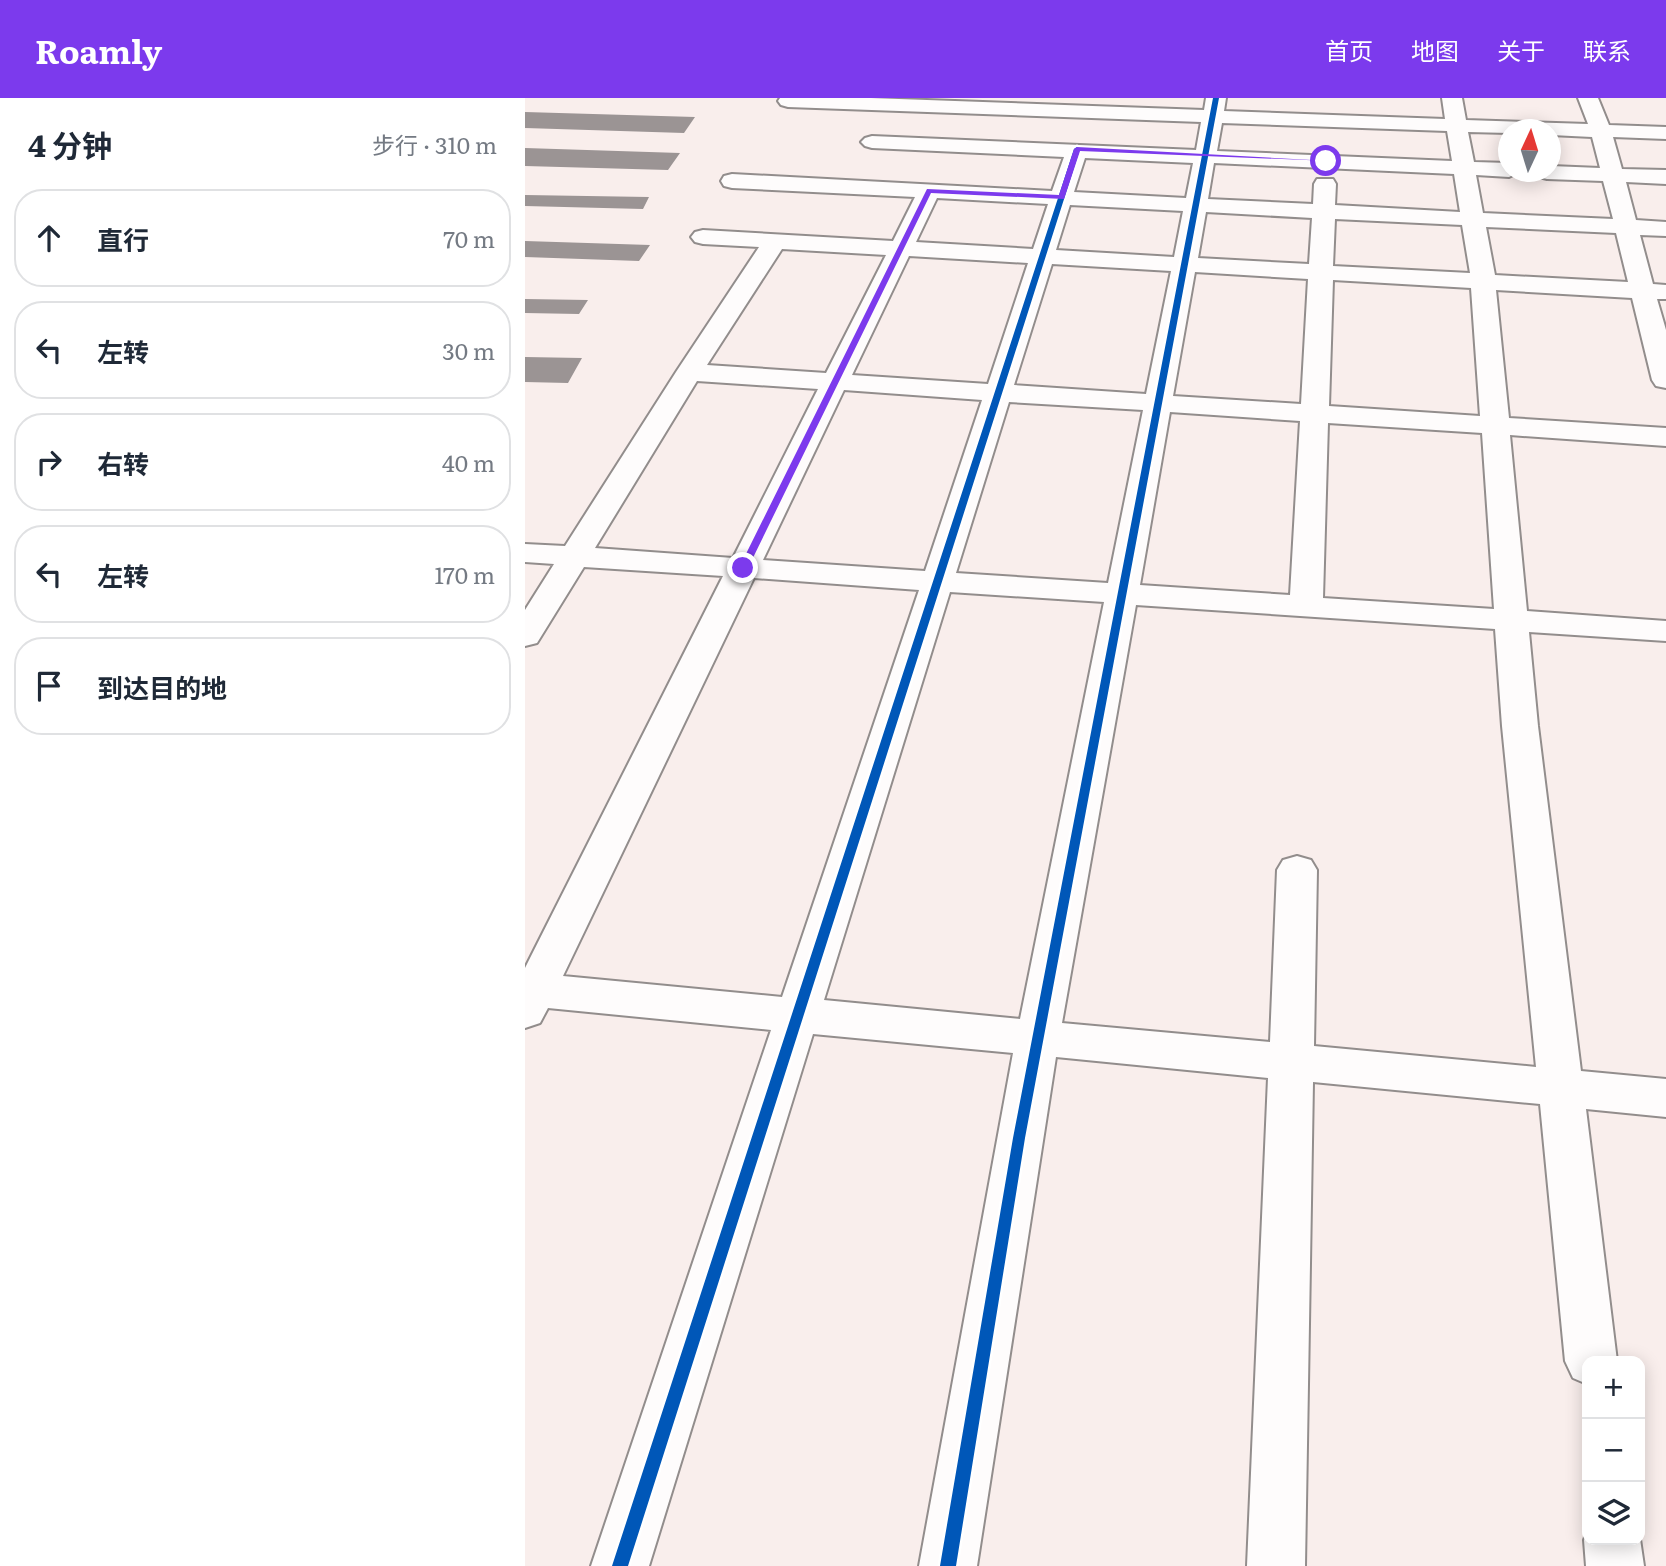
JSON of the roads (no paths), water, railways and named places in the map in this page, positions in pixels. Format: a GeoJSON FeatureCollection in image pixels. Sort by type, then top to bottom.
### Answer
{"type":"FeatureCollection","features":[{"type":"Feature","properties":{"kind":"street"},"geometry":{"type":"LineString","coordinates":[[1588,98],[1601,130],[1626,226],[1654,291],[1666,380]]}},
{"type":"Feature","properties":{"kind":"street"},"geometry":{"type":"LineString","coordinates":[[787,101],[1454,112],[1601,130],[1666,133]]}},
{"type":"Feature","properties":{"kind":"street"},"geometry":{"type":"LineString","coordinates":[[846,186],[895,102]]}},
{"type":"Feature","properties":{"kind":"street"},"geometry":{"type":"LineString","coordinates":[[948,1566],[1038,1038],[1215,107]]}},
{"type":"Feature","properties":{"kind":"street"},"geometry":{"type":"LineString","coordinates":[[1306,606],[1329,109]]}},
{"type":"Feature","properties":{"kind":"street"},"geometry":{"type":"LineString","coordinates":[[1454,112],[1483,281],[1520,726],[1590,1356]]}},
{"type":"Feature","properties":{"kind":"street"},"geometry":{"type":"LineString","coordinates":[[872,142],[1498,170]]}},
{"type":"Feature","properties":{"kind":"street"},"geometry":{"type":"LineString","coordinates":[[620,1566],[1077,149]]}},
{"type":"Feature","properties":{"kind":"street"},"geometry":{"type":"LineString","coordinates":[[1561,173],[1666,177]]}},
{"type":"Feature","properties":{"kind":"street"},"geometry":{"type":"LineString","coordinates":[[733,181],[1666,229]]}},
{"type":"Feature","properties":{"kind":"street"},"geometry":{"type":"LineString","coordinates":[[929,191],[528,997],[798,1016],[1666,1098]]}},
{"type":"Feature","properties":{"kind":"street"},"geometry":{"type":"LineString","coordinates":[[703,237],[1654,291]]}},
{"type":"Feature","properties":{"kind":"street"},"geometry":{"type":"LineString","coordinates":[[525,636],[689,372],[775,241]]}},
{"type":"Feature","properties":{"kind":"street"},"geometry":{"type":"LineString","coordinates":[[689,372],[1666,437]]}},
{"type":"Feature","properties":{"kind":"street"},"geometry":{"type":"LineString","coordinates":[[525,552],[1666,631]]}},
{"type":"Feature","properties":{"kind":"street"},"geometry":{"type":"LineString","coordinates":[[1276,1566],[1297,870]]}},
{"type":"Feature","properties":{"kind":"street"},"geometry":{"type":"LineString","coordinates":[[1613,1545],[1615,1566]]}}]}
